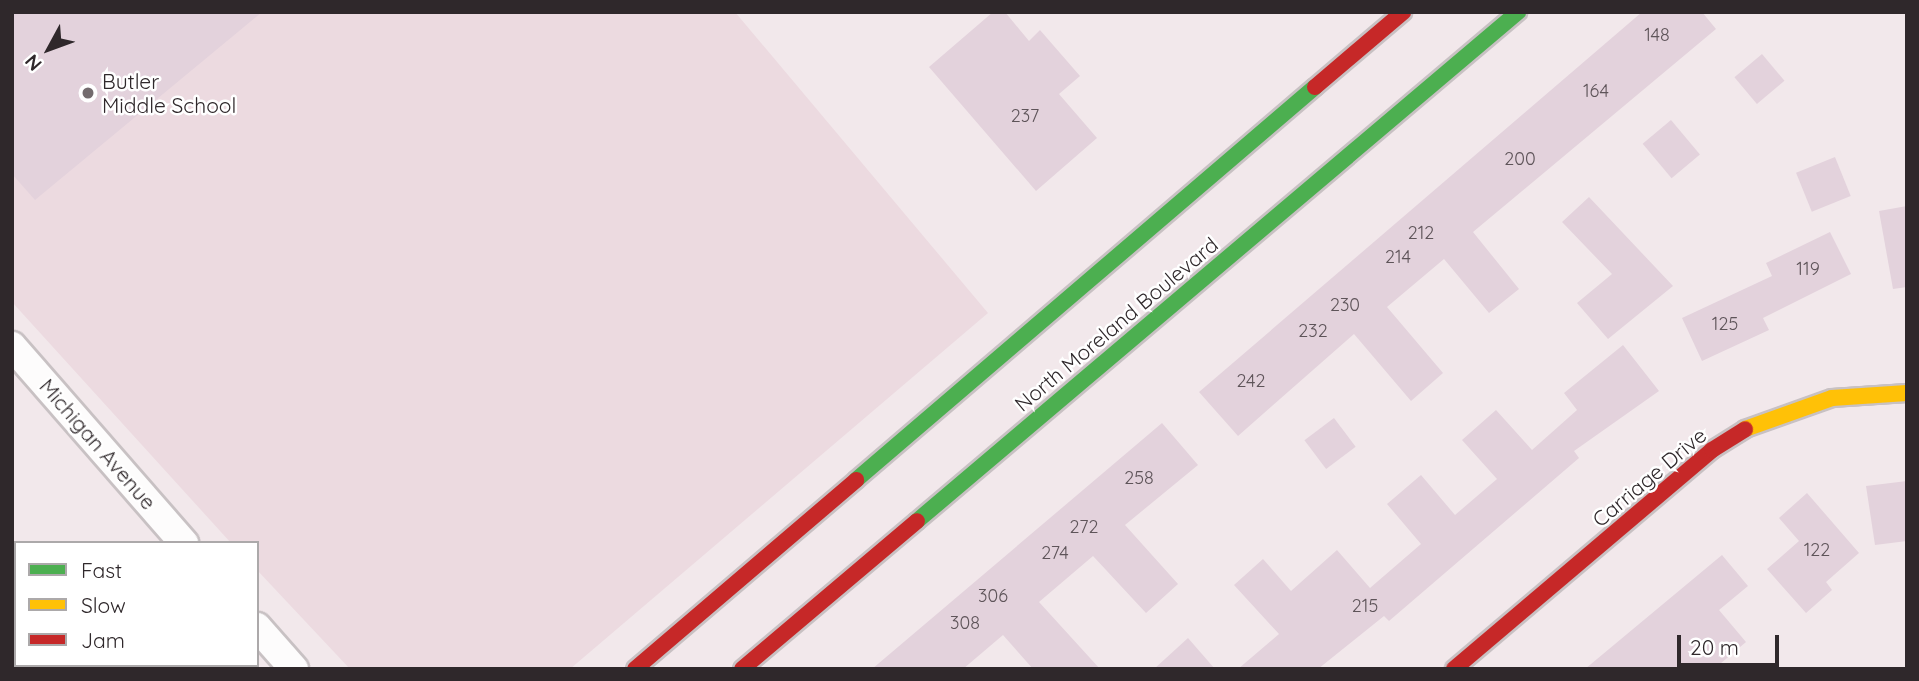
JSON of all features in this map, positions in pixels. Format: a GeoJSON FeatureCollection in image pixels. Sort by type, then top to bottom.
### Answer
{"type":"FeatureCollection","features":[{"type":"Feature","properties":{"kind":"street"},"geometry":{"type":"LineString","coordinates":[[635,669],[1403,12]]}},
{"type":"Feature","properties":{"kind":"street","name":"North Moreland Boulevard"},"geometry":{"type":"LineString","coordinates":[[742,669],[1518,12]]}},
{"type":"Feature","properties":{"kind":"street","name":"Michigan Avenue"},"geometry":{"type":"LineString","coordinates":[[12,346],[182,541]]}},
{"type":"Feature","properties":{"kind":"street","name":"Carriage Drive"},"geometry":{"type":"LineString","coordinates":[[1454,669],[1712,450],[1757,421],[1832,398],[1907,393]]}},
{"type":"Feature","properties":{"kind":"street"},"geometry":{"type":"LineString","coordinates":[[259,629],[294,669]]}},
{"type":"Feature","properties":{"kind":"shaded area"},"geometry":{"type":"Polygon","coordinates":[[[12,12],[735,12],[988,313],[570,669],[350,669],[259,572],[259,541],[229,541],[12,302],[12,12]]]}},
{"type":"Feature","properties":{"kind":"building","name":"Butler Middle School"},"geometry":{"type":"Polygon","coordinates":[[[12,12],[262,12],[35,200],[12,174],[12,12]]]}},
{"type":"Feature","properties":{"kind":"building"},"geometry":{"type":"Polygon","coordinates":[[[993,12],[1005,12],[1029,41],[1040,30],[1080,76],[1059,94],[1097,138],[1036,191],[929,67],[993,12]]]}},
{"type":"Feature","properties":{"kind":"building"},"geometry":{"type":"Polygon","coordinates":[[[1642,12],[1702,12],[1716,29],[1473,232],[1519,289],[1489,313],[1444,259],[1387,307],[1443,373],[1411,401],[1354,334],[1238,436],[1199,392],[1642,12]]]}},
{"type":"Feature","properties":{"kind":"building"},"geometry":{"type":"Polygon","coordinates":[[[1762,54],[1784,81],[1757,104],[1734,77],[1762,54]]]}},
{"type":"Feature","properties":{"kind":"building"},"geometry":{"type":"Polygon","coordinates":[[[1671,120],[1700,154],[1672,178],[1643,144],[1671,120]]]}},
{"type":"Feature","properties":{"kind":"building"},"geometry":{"type":"Polygon","coordinates":[[[1835,157],[1851,196],[1812,212],[1796,173],[1835,157]]]}},
{"type":"Feature","properties":{"kind":"building"},"geometry":{"type":"Polygon","coordinates":[[[1589,197],[1673,286],[1608,339],[1577,303],[1612,274],[1562,222],[1589,197]]]}},
{"type":"Feature","properties":{"kind":"building"},"geometry":{"type":"Polygon","coordinates":[[[1907,206],[1907,287],[1893,289],[1879,211],[1907,206]]]}},
{"type":"Feature","properties":{"kind":"building"},"geometry":{"type":"Polygon","coordinates":[[[1830,232],[1851,274],[1763,318],[1769,330],[1702,361],[1682,318],[1772,276],[1766,263],[1830,232]]]}},
{"type":"Feature","properties":{"kind":"building"},"geometry":{"type":"Polygon","coordinates":[[[1623,345],[1659,391],[1574,451],[1579,458],[1389,621],[1384,616],[1318,669],[1238,669],[1279,634],[1234,585],[1263,559],[1291,591],[1337,550],[1370,588],[1421,544],[1387,504],[1421,475],[1455,515],[1497,479],[1462,440],[1496,410],[1532,450],[1577,410],[1564,393],[1623,345]]]}},
{"type":"Feature","properties":{"kind":"building"},"geometry":{"type":"Polygon","coordinates":[[[1334,418],[1356,447],[1326,469],[1304,440],[1334,418]]]}},
{"type":"Feature","properties":{"kind":"building"},"geometry":{"type":"Polygon","coordinates":[[[1162,423],[1198,465],[1125,525],[1178,584],[1146,613],[1093,556],[1039,602],[1100,669],[1033,669],[1003,635],[963,669],[872,669],[1162,423]]]}},
{"type":"Feature","properties":{"kind":"building"},"geometry":{"type":"Polygon","coordinates":[[[1907,481],[1907,541],[1875,545],[1866,486],[1907,481]]]}},
{"type":"Feature","properties":{"kind":"building"},"geometry":{"type":"Polygon","coordinates":[[[1807,493],[1859,553],[1826,582],[1832,590],[1806,613],[1767,569],[1799,541],[1779,518],[1807,493]]]}},
{"type":"Feature","properties":{"kind":"building"},"geometry":{"type":"Polygon","coordinates":[[[1722,555],[1748,586],[1719,610],[1746,642],[1714,669],[1585,669],[1722,555]]]}},
{"type":"Feature","properties":{"kind":"building"},"geometry":{"type":"Polygon","coordinates":[[[1188,638],[1215,669],[1154,669],[1188,638]]]}},
{"type":"Feature","properties":{"kind":"traffic: fast"},"geometry":{"type":"LineString","coordinates":[[917,521],[1518,12]]}},
{"type":"Feature","properties":{"kind":"traffic: fast"},"geometry":{"type":"LineString","coordinates":[[856,480],[1315,87]]}},
{"type":"Feature","properties":{"kind":"traffic: slow"},"geometry":{"type":"LineString","coordinates":[[1745,429],[1832,398],[1907,393]]}},
{"type":"Feature","properties":{"kind":"traffic: jam"},"geometry":{"type":"LineString","coordinates":[[1315,87],[1403,12]]}},
{"type":"Feature","properties":{"kind":"traffic: jam"},"geometry":{"type":"LineString","coordinates":[[1454,669],[1712,450],[1745,429]]}},
{"type":"Feature","properties":{"kind":"traffic: jam"},"geometry":{"type":"LineString","coordinates":[[635,669],[856,480]]}},
{"type":"Feature","properties":{"kind":"traffic: jam"},"geometry":{"type":"LineString","coordinates":[[742,669],[917,521]]}},
{"type":"Feature","properties":{"kind":"place","name":"Butler Middle School"},"geometry":{"type":"Point","coordinates":[88,93]}}]}
